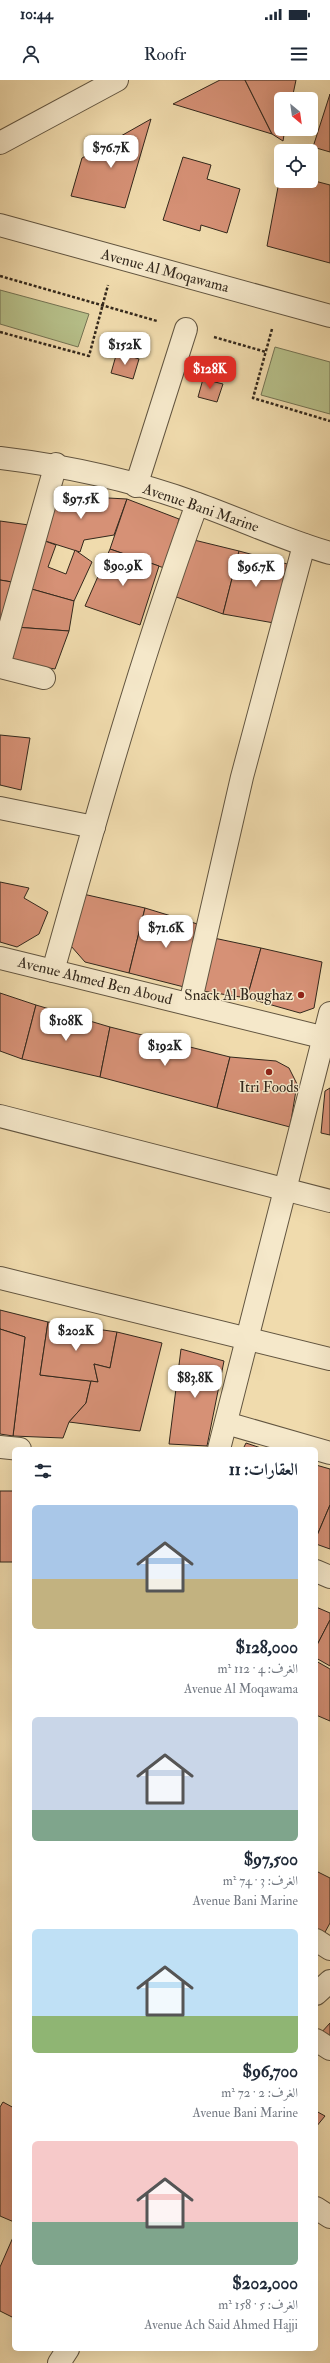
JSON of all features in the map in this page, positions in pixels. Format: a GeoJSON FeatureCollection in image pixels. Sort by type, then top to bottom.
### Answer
{"type":"FeatureCollection","features":[{"type":"Feature","properties":{"kind":"street"},"geometry":{"type":"LineString","coordinates":[[0,143],[116,80]]}},
{"type":"Feature","properties":{"kind":"street","name":"Avenue Al Moqawama"},"geometry":{"type":"LineString","coordinates":[[0,225],[330,316]]}},
{"type":"Feature","properties":{"kind":"street"},"geometry":{"type":"LineString","coordinates":[[136,486],[186,329]]}},
{"type":"Feature","properties":{"kind":"street","name":"Avenue Bani Marine"},"geometry":{"type":"LineString","coordinates":[[0,458],[56,464],[136,486],[197,504],[304,545],[330,553]]}},
{"type":"Feature","properties":{"kind":"street"},"geometry":{"type":"LineString","coordinates":[[0,662],[56,464]]}},
{"type":"Feature","properties":{"kind":"street"},"geometry":{"type":"LineString","coordinates":[[53,971],[133,692],[172,571],[197,504]]}},
{"type":"Feature","properties":{"kind":"street"},"geometry":{"type":"LineString","coordinates":[[190,1004],[242,777],[304,545]]}},
{"type":"Feature","properties":{"kind":"street"},"geometry":{"type":"LineString","coordinates":[[0,667],[44,678]]}},
{"type":"Feature","properties":{"kind":"street"},"geometry":{"type":"LineString","coordinates":[[0,808],[94,827]]}},
{"type":"Feature","properties":{"kind":"street","name":"Avenue Ahmed Ben Aboud"},"geometry":{"type":"LineString","coordinates":[[0,958],[327,1038]]}},
{"type":"Feature","properties":{"kind":"street"},"geometry":{"type":"LineString","coordinates":[[220,1447],[283,1190],[327,1038],[330,1014]]}},
{"type":"Feature","properties":{"kind":"street"},"geometry":{"type":"LineString","coordinates":[[0,1116],[330,1201]]}},
{"type":"Feature","properties":{"kind":"street"},"geometry":{"type":"LineString","coordinates":[[0,1278],[330,1359]]}},
{"type":"Feature","properties":{"kind":"street"},"geometry":{"type":"LineString","coordinates":[[226,1423],[309,1447]]}},
{"type":"Feature","properties":{"kind":"street"},"geometry":{"type":"LineString","coordinates":[[0,1447],[12,1448]]}},
{"type":"Feature","properties":{"kind":"street"},"geometry":{"type":"LineString","coordinates":[[318,1450],[330,1453]]}},
{"type":"Feature","properties":{"kind":"street"},"geometry":{"type":"LineString","coordinates":[[318,1572],[330,1577]]}},
{"type":"Feature","properties":{"kind":"street"},"geometry":{"type":"LineString","coordinates":[[318,1941],[330,1950]]}},
{"type":"Feature","properties":{"kind":"street"},"geometry":{"type":"LineString","coordinates":[[318,1992],[330,1981]]}},
{"type":"Feature","properties":{"kind":"street"},"geometry":{"type":"LineString","coordinates":[[318,2041],[330,2049]]}},
{"type":"Feature","properties":{"kind":"street"},"geometry":{"type":"LineString","coordinates":[[318,2209],[330,2217]]}},
{"type":"Feature","properties":{"kind":"street"},"geometry":{"type":"LineString","coordinates":[[59,2363],[67,2351]]}},
{"type":"Feature","properties":{"kind":"path"},"geometry":{"type":"LineString","coordinates":[[0,332],[89,356],[116,257]]}},
{"type":"Feature","properties":{"kind":"path"},"geometry":{"type":"LineString","coordinates":[[0,276],[146,317]]}},
{"type":"Feature","properties":{"kind":"path"},"geometry":{"type":"LineString","coordinates":[[279,302],[253,398],[330,421]]}},
{"type":"Feature","properties":{"kind":"path"},"geometry":{"type":"LineString","coordinates":[[225,340],[266,352]]}},
{"type":"Feature","properties":{"kind":"green space"},"geometry":{"type":"Polygon","coordinates":[[[0,290],[89,314],[78,347],[0,324],[0,290]]]}},
{"type":"Feature","properties":{"kind":"green space"},"geometry":{"type":"Polygon","coordinates":[[[275,347],[330,362],[330,414],[261,395],[275,347]]]}},
{"type":"Feature","properties":{"kind":"building"},"geometry":{"type":"Polygon","coordinates":[[[220,80],[245,80],[272,134],[173,104],[220,80]]]}},
{"type":"Feature","properties":{"kind":"building"},"geometry":{"type":"Polygon","coordinates":[[[245,80],[296,80],[293,92],[274,92],[274,135],[245,80]]]}},
{"type":"Feature","properties":{"kind":"building"},"geometry":{"type":"Polygon","coordinates":[[[330,94],[330,152],[318,148],[318,144],[314,144],[317,136],[318,136],[318,131],[330,94]]]}},
{"type":"Feature","properties":{"kind":"building"},"geometry":{"type":"Polygon","coordinates":[[[151,119],[125,208],[71,196],[82,158],[151,119]]]}},
{"type":"Feature","properties":{"kind":"building"},"geometry":{"type":"Polygon","coordinates":[[[275,136],[284,136],[283,141],[275,136]]]}},
{"type":"Feature","properties":{"kind":"building"},"geometry":{"type":"Polygon","coordinates":[[[183,157],[211,165],[207,179],[240,189],[227,233],[201,225],[200,231],[163,220],[183,157]]]}},
{"type":"Feature","properties":{"kind":"building"},"geometry":{"type":"Polygon","coordinates":[[[318,182],[330,185],[330,263],[267,246],[278,188],[318,188],[318,182]]]}},
{"type":"Feature","properties":{"kind":"building"},"geometry":{"type":"Polygon","coordinates":[[[117,352],[139,359],[133,379],[111,373],[117,352]]]}},
{"type":"Feature","properties":{"kind":"building"},"geometry":{"type":"Polygon","coordinates":[[[203,379],[223,384],[217,402],[198,397],[203,379]]]}},
{"type":"Feature","properties":{"kind":"building"},"geometry":{"type":"Polygon","coordinates":[[[52,495],[127,499],[114,535],[84,540],[80,552],[42,540],[52,495]]]}},
{"type":"Feature","properties":{"kind":"building"},"geometry":{"type":"Polygon","coordinates":[[[127,499],[179,519],[167,569],[110,549],[127,499]]]}},
{"type":"Feature","properties":{"kind":"building"},"geometry":{"type":"Polygon","coordinates":[[[0,521],[29,525],[12,582],[0,580],[0,521]]]}},
{"type":"Feature","properties":{"kind":"building"},"geometry":{"type":"Polygon","coordinates":[[[42,540],[56,545],[48,567],[66,574],[75,550],[92,562],[74,601],[28,588],[42,540]]]}},
{"type":"Feature","properties":{"kind":"building"},"geometry":{"type":"Polygon","coordinates":[[[194,540],[239,551],[223,614],[171,595],[194,540]]]}},
{"type":"Feature","properties":{"kind":"building"},"geometry":{"type":"Polygon","coordinates":[[[110,549],[159,566],[140,625],[85,606],[110,549]]]}},
{"type":"Feature","properties":{"kind":"building"},"geometry":{"type":"Polygon","coordinates":[[[239,551],[291,565],[274,623],[223,614],[239,551]]]}},
{"type":"Feature","properties":{"kind":"building"},"geometry":{"type":"Polygon","coordinates":[[[0,580],[12,582],[0,631],[0,580]]]}},
{"type":"Feature","properties":{"kind":"building"},"geometry":{"type":"Polygon","coordinates":[[[28,588],[74,601],[69,631],[15,627],[28,588]]]}},
{"type":"Feature","properties":{"kind":"building"},"geometry":{"type":"Polygon","coordinates":[[[15,627],[69,631],[55,669],[8,661],[15,627]]]}},
{"type":"Feature","properties":{"kind":"building"},"geometry":{"type":"Polygon","coordinates":[[[0,735],[30,738],[21,790],[0,785],[0,735]]]}},
{"type":"Feature","properties":{"kind":"building"},"geometry":{"type":"Polygon","coordinates":[[[0,882],[29,888],[24,898],[48,912],[39,934],[17,947],[0,942],[0,882]]]}},
{"type":"Feature","properties":{"kind":"building"},"geometry":{"type":"Polygon","coordinates":[[[83,894],[145,908],[129,973],[85,962],[71,946],[83,894]]]}},
{"type":"Feature","properties":{"kind":"building"},"geometry":{"type":"Polygon","coordinates":[[[145,908],[204,926],[188,988],[129,973],[145,908]]]}},
{"type":"Feature","properties":{"kind":"building"},"geometry":{"type":"Polygon","coordinates":[[[209,937],[261,948],[247,998],[196,990],[209,937]]]}},
{"type":"Feature","properties":{"kind":"building"},"geometry":{"type":"Polygon","coordinates":[[[261,948],[322,962],[314,1008],[300,1013],[247,998],[261,948]]]}},
{"type":"Feature","properties":{"kind":"building"},"geometry":{"type":"Polygon","coordinates":[[[0,993],[36,1005],[22,1059],[0,1051],[0,993]]]}},
{"type":"Feature","properties":{"kind":"building"},"geometry":{"type":"Polygon","coordinates":[[[36,1005],[110,1027],[100,1077],[22,1059],[36,1005]]]}},
{"type":"Feature","properties":{"kind":"building"},"geometry":{"type":"Polygon","coordinates":[[[110,1027],[230,1057],[217,1108],[100,1077],[110,1027]]]}},
{"type":"Feature","properties":{"kind":"building"},"geometry":{"type":"Polygon","coordinates":[[[230,1057],[276,1061],[289,1068],[297,1084],[290,1127],[217,1108],[230,1057]]]}},
{"type":"Feature","properties":{"kind":"building"},"geometry":{"type":"Polygon","coordinates":[[[330,1088],[330,1135],[321,1133],[325,1091],[330,1088]]]}},
{"type":"Feature","properties":{"kind":"building"},"geometry":{"type":"Polygon","coordinates":[[[0,1310],[48,1322],[40,1375],[91,1381],[86,1403],[69,1422],[63,1438],[13,1436],[25,1337],[0,1329],[0,1310]]]}},
{"type":"Feature","properties":{"kind":"building"},"geometry":{"type":"Polygon","coordinates":[[[48,1322],[117,1332],[110,1368],[94,1364],[98,1382],[40,1375],[48,1322]]]}},
{"type":"Feature","properties":{"kind":"building"},"geometry":{"type":"Polygon","coordinates":[[[0,1329],[25,1337],[13,1436],[0,1434],[0,1329]]]}},
{"type":"Feature","properties":{"kind":"building"},"geometry":{"type":"Polygon","coordinates":[[[117,1332],[162,1343],[140,1431],[69,1422],[86,1403],[91,1381],[98,1382],[94,1364],[110,1368],[117,1332]]]}},
{"type":"Feature","properties":{"kind":"building"},"geometry":{"type":"Polygon","coordinates":[[[181,1349],[224,1361],[207,1446],[169,1444],[181,1349]]]}},
{"type":"Feature","properties":{"kind":"building"},"geometry":{"type":"Polygon","coordinates":[[[246,1443],[258,1447],[244,1447],[246,1443]]]}},
{"type":"Feature","properties":{"kind":"building"},"geometry":{"type":"Polygon","coordinates":[[[318,1466],[330,1469],[330,1505],[318,1533],[318,1466]]]}},
{"type":"Feature","properties":{"kind":"building"},"geometry":{"type":"Polygon","coordinates":[[[0,1491],[12,1491],[12,1562],[0,1562],[0,1491]]]}},
{"type":"Feature","properties":{"kind":"building"},"geometry":{"type":"Polygon","coordinates":[[[330,1505],[330,1549],[318,1545],[318,1533],[330,1505]]]}},
{"type":"Feature","properties":{"kind":"building"},"geometry":{"type":"Polygon","coordinates":[[[318,1608],[330,1613],[330,1620],[318,1643],[318,1608]]]}},
{"type":"Feature","properties":{"kind":"building"},"geometry":{"type":"Polygon","coordinates":[[[330,1620],[330,1666],[318,1659],[318,1643],[330,1620]]]}},
{"type":"Feature","properties":{"kind":"building"},"geometry":{"type":"Polygon","coordinates":[[[318,1662],[330,1669],[330,1721],[318,1716],[318,1662]]]}},
{"type":"Feature","properties":{"kind":"building"},"geometry":{"type":"Polygon","coordinates":[[[318,1872],[330,1878],[330,1923],[324,1934],[318,1930],[318,1872]]]}},
{"type":"Feature","properties":{"kind":"building"},"geometry":{"type":"Polygon","coordinates":[[[330,2023],[330,2040],[320,2034],[330,2023]]]}},
{"type":"Feature","properties":{"kind":"building"},"geometry":{"type":"Polygon","coordinates":[[[3,2102],[12,2107],[12,2221],[0,2216],[0,2107],[3,2102]]]}},
{"type":"Feature","properties":{"kind":"building"},"geometry":{"type":"Polygon","coordinates":[[[318,2112],[325,2116],[318,2125],[318,2112]]]}},
{"type":"Feature","properties":{"kind":"building"},"geometry":{"type":"Polygon","coordinates":[[[12,2240],[12,2317],[0,2311],[0,2267],[12,2240]]]}},
{"type":"Feature","properties":{"kind":"place","name":"Snack Al Boughaz"},"geometry":{"type":"Point","coordinates":[301,995]}},
{"type":"Feature","properties":{"kind":"place","name":"Itri Foods"},"geometry":{"type":"Point","coordinates":[269,1072]}}]}
